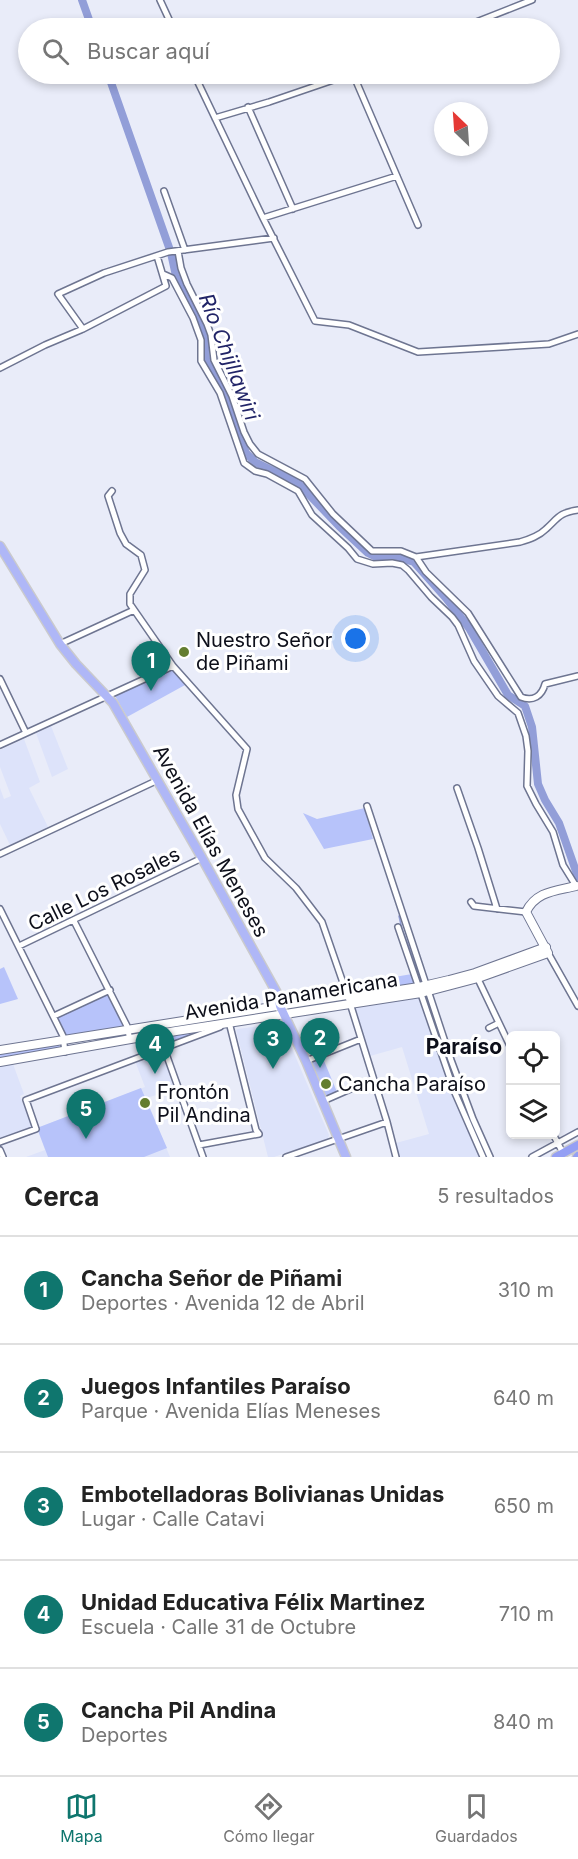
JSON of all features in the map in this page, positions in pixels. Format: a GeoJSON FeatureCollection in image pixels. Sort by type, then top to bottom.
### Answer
{"type":"FeatureCollection","features":[{"type":"Feature","properties":{"kind":"highway"},"geometry":{"type":"LineString","coordinates":[[560,1155],[578,1145]]}},
{"type":"Feature","properties":{"kind":"main road","name":"Avenida Elías Meneses"},"geometry":{"type":"LineString","coordinates":[[0,546],[60,644],[107,697],[200,859],[282,1010],[346,1157]]}},
{"type":"Feature","properties":{"kind":"main road"},"geometry":{"type":"LineString","coordinates":[[547,950],[526,912],[530,904],[538,897],[576,886]]}},
{"type":"Feature","properties":{"kind":"main road","name":"Avenida Panamericana"},"geometry":{"type":"LineString","coordinates":[[0,1050],[228,1014],[350,1003],[476,976],[547,950]]}},
{"type":"Feature","properties":{"kind":"main road","name":"Avenida Panamericana"},"geometry":{"type":"LineString","coordinates":[[0,1062],[230,1023],[347,995],[353,997],[423,989]]}},
{"type":"Feature","properties":{"kind":"street"},"geometry":{"type":"LineString","coordinates":[[160,0],[168,18]]}},
{"type":"Feature","properties":{"kind":"street"},"geometry":{"type":"LineString","coordinates":[[486,18],[532,0]]}},
{"type":"Feature","properties":{"kind":"street"},"geometry":{"type":"LineString","coordinates":[[199,84],[315,321],[349,325],[418,352],[549,344],[578,334]]}},
{"type":"Feature","properties":{"kind":"street"},"geometry":{"type":"LineString","coordinates":[[215,118],[322,84]]}},
{"type":"Feature","properties":{"kind":"street"},"geometry":{"type":"LineString","coordinates":[[356,84],[418,225]]}},
{"type":"Feature","properties":{"kind":"street"},"geometry":{"type":"LineString","coordinates":[[248,107],[293,209]]}},
{"type":"Feature","properties":{"kind":"street"},"geometry":{"type":"LineString","coordinates":[[263,218],[397,177]]}},
{"type":"Feature","properties":{"kind":"street"},"geometry":{"type":"LineString","coordinates":[[164,191],[181,268],[207,324],[211,335],[214,360],[232,396],[250,444],[258,454],[305,478],[333,514],[372,551],[401,551],[416,557],[520,542],[546,531],[557,517],[578,510]]}},
{"type":"Feature","properties":{"kind":"street"},"geometry":{"type":"LineString","coordinates":[[83,329],[58,294],[104,273],[176,251],[274,238]]}},
{"type":"Feature","properties":{"kind":"street"},"geometry":{"type":"LineString","coordinates":[[0,368],[166,286],[157,256]]}},
{"type":"Feature","properties":{"kind":"street"},"geometry":{"type":"LineString","coordinates":[[163,274],[172,278],[193,318],[201,340],[201,361],[220,393],[244,463],[255,471],[267,474],[298,491],[312,515],[357,559],[373,564],[402,564],[430,597],[452,617],[474,661],[498,696],[518,713],[526,736],[528,751],[527,786],[553,832],[563,865],[576,886]]}},
{"type":"Feature","properties":{"kind":"street"},"geometry":{"type":"LineString","coordinates":[[112,491],[108,496],[120,533],[126,544],[141,555],[145,570],[130,594],[130,604],[173,666],[248,749],[236,795],[238,809],[265,858],[296,888],[322,922],[350,1003],[396,1157]]}},
{"type":"Feature","properties":{"kind":"street"},"geometry":{"type":"LineString","coordinates":[[416,557],[426,572],[468,613],[521,697],[534,698],[544,690],[545,684],[578,676]]}},
{"type":"Feature","properties":{"kind":"street"},"geometry":{"type":"LineString","coordinates":[[60,644],[134,610]]}},
{"type":"Feature","properties":{"kind":"street"},"geometry":{"type":"LineString","coordinates":[[0,745],[173,666]]}},
{"type":"Feature","properties":{"kind":"street"},"geometry":{"type":"LineString","coordinates":[[0,679],[26,732]]}},
{"type":"Feature","properties":{"kind":"street"},"geometry":{"type":"LineString","coordinates":[[0,854],[155,781]]}},
{"type":"Feature","properties":{"kind":"street"},"geometry":{"type":"LineString","coordinates":[[458,788],[497,909]]}},
{"type":"Feature","properties":{"kind":"street"},"geometry":{"type":"LineString","coordinates":[[367,806],[455,1094],[483,1157]]}},
{"type":"Feature","properties":{"kind":"street","name":"Calle Los Rosales"},"geometry":{"type":"LineString","coordinates":[[19,946],[200,859]]}},
{"type":"Feature","properties":{"kind":"street"},"geometry":{"type":"LineString","coordinates":[[471,902],[474,906],[526,912]]}},
{"type":"Feature","properties":{"kind":"street"},"geometry":{"type":"LineString","coordinates":[[0,909],[54,1016],[63,1036],[65,1052]]}},
{"type":"Feature","properties":{"kind":"street"},"geometry":{"type":"LineString","coordinates":[[74,921],[110,990],[128,1030],[130,1040]]}},
{"type":"Feature","properties":{"kind":"street"},"geometry":{"type":"LineString","coordinates":[[398,927],[490,1157]]}},
{"type":"Feature","properties":{"kind":"street"},"geometry":{"type":"LineString","coordinates":[[547,950],[578,1006]]}},
{"type":"Feature","properties":{"kind":"street"},"geometry":{"type":"LineString","coordinates":[[476,976],[506,1038]]}},
{"type":"Feature","properties":{"kind":"street"},"geometry":{"type":"LineString","coordinates":[[54,1016],[110,990]]}},
{"type":"Feature","properties":{"kind":"street"},"geometry":{"type":"LineString","coordinates":[[199,1146],[260,1134],[256,1130],[228,1014]]}},
{"type":"Feature","properties":{"kind":"street"},"geometry":{"type":"LineString","coordinates":[[0,1142],[36,1129],[26,1100],[230,1023]]}},
{"type":"Feature","properties":{"kind":"street"},"geometry":{"type":"LineString","coordinates":[[489,1028],[499,1023]]}},
{"type":"Feature","properties":{"kind":"street"},"geometry":{"type":"LineString","coordinates":[[306,1061],[361,1039]]}},
{"type":"Feature","properties":{"kind":"street"},"geometry":{"type":"LineString","coordinates":[[164,1048],[203,1157]]}},
{"type":"Feature","properties":{"kind":"street"},"geometry":{"type":"LineString","coordinates":[[323,1101],[373,1079]]}},
{"type":"Feature","properties":{"kind":"street"},"geometry":{"type":"LineString","coordinates":[[286,1157],[387,1122]]}},
{"type":"Feature","properties":{"kind":"street"},"geometry":{"type":"LineString","coordinates":[[532,1157],[578,1132]]}},
{"type":"Feature","properties":{"kind":"street"},"geometry":{"type":"LineString","coordinates":[[555,1139],[560,1155]]}},
{"type":"Feature","properties":{"kind":"street"},"geometry":{"type":"LineString","coordinates":[[0,1150],[3,1157]]}},
{"type":"Feature","properties":{"kind":"shaded area"},"geometry":{"type":"Polygon","coordinates":[[[171,669],[185,685],[127,717],[115,696],[171,669]]]}},
{"type":"Feature","properties":{"kind":"shaded area"},"geometry":{"type":"Polygon","coordinates":[[[51,726],[68,769],[52,777],[36,733],[51,726]]]}},
{"type":"Feature","properties":{"kind":"shaded area"},"geometry":{"type":"Polygon","coordinates":[[[24,739],[40,782],[29,788],[48,827],[10,845],[0,824],[0,788],[4,799],[11,796],[0,767],[0,750],[24,739]]]}},
{"type":"Feature","properties":{"kind":"shaded area"},"geometry":{"type":"Polygon","coordinates":[[[365,808],[373,839],[324,849],[303,813],[317,819],[365,808]]]}},
{"type":"Feature","properties":{"kind":"shaded area"},"geometry":{"type":"Polygon","coordinates":[[[4,967],[18,999],[0,1004],[0,969],[4,967]]]}},
{"type":"Feature","properties":{"kind":"shaded area"},"geometry":{"type":"Polygon","coordinates":[[[412,974],[415,984],[354,994],[350,993],[347,985],[412,974]]]}},
{"type":"Feature","properties":{"kind":"shaded area"},"geometry":{"type":"Polygon","coordinates":[[[107,994],[124,1027],[67,1037],[57,1017],[107,994]]]}},
{"type":"Feature","properties":{"kind":"shaded area"},"geometry":{"type":"Polygon","coordinates":[[[419,996],[463,1121],[480,1157],[399,1157],[396,1143],[429,1134],[402,1047],[370,1056],[355,1006],[419,996]]]}},
{"type":"Feature","properties":{"kind":"shaded area"},"geometry":{"type":"Polygon","coordinates":[[[281,1023],[329,1135],[328,1139],[268,1157],[236,1030],[281,1023]]]}},
{"type":"Feature","properties":{"kind":"shaded area"},"geometry":{"type":"Polygon","coordinates":[[[198,1030],[199,1033],[158,1048],[154,1038],[198,1030]]]}},
{"type":"Feature","properties":{"kind":"shaded area"},"geometry":{"type":"Polygon","coordinates":[[[59,1043],[60,1049],[0,1059],[0,1052],[59,1043]]]}},
{"type":"Feature","properties":{"kind":"shaded area"},"geometry":{"type":"Polygon","coordinates":[[[162,1051],[174,1090],[146,1098],[170,1157],[26,1157],[45,1150],[37,1128],[145,1087],[135,1061],[162,1051]]]}},
{"type":"Feature","properties":{"kind":"shaded area"},"geometry":{"type":"Polygon","coordinates":[[[322,1056],[337,1092],[325,1097],[311,1063],[322,1056]]]}},
{"type":"Feature","properties":{"kind":"shaded area"},"geometry":{"type":"Polygon","coordinates":[[[13,1064],[24,1094],[20,1096],[32,1127],[0,1140],[0,1066],[13,1064]]]}},
{"type":"Feature","properties":{"kind":"shaded area"},"geometry":{"type":"Polygon","coordinates":[[[141,1088],[167,1148],[144,1157],[48,1157],[37,1128],[141,1088]]]}},
{"type":"Feature","properties":{"kind":"waterway","name":"Río Chijllawiri"},"geometry":{"type":"LineString","coordinates":[[82,0],[88,18]]}},
{"type":"Feature","properties":{"kind":"waterway","name":"Río Chijllawiri"},"geometry":{"type":"LineString","coordinates":[[112,84],[171,253],[176,276],[204,329],[206,359],[229,400],[246,453],[255,462],[298,483],[368,553],[378,558],[414,562],[446,598],[469,628],[508,695],[525,706],[532,727],[538,784],[559,823],[578,877]]}},
{"type":"Feature","properties":{"kind":"waterway"},"geometry":{"type":"LineString","coordinates":[[399,916],[422,982]]}},
{"type":"Feature","properties":{"kind":"waterway"},"geometry":{"type":"LineString","coordinates":[[425,996],[429,1009]]}},
{"type":"Feature","properties":{"kind":"waterway"},"geometry":{"type":"LineString","coordinates":[[430,1013],[469,1119],[487,1157]]}},
{"type":"Feature","properties":{"kind":"place","name":"Nuestro Señor de Piñami"},"geometry":{"type":"Point","coordinates":[184,652]}},
{"type":"Feature","properties":{"kind":"place","name":"Cancha Señor de Piñami"},"geometry":{"type":"Point","coordinates":[151,691]}},
{"type":"Feature","properties":{"kind":"place","name":"Juegos Infantiles Paraíso"},"geometry":{"type":"Point","coordinates":[320,1068]}},
{"type":"Feature","properties":{"kind":"place","name":"Embotelladoras Bolivianas Unidas"},"geometry":{"type":"Point","coordinates":[273,1069]}},
{"type":"Feature","properties":{"kind":"place","name":"Unidad Educativa Félix Martinez"},"geometry":{"type":"Point","coordinates":[155,1074]}},
{"type":"Feature","properties":{"kind":"place","name":"Cancha Paraíso"},"geometry":{"type":"Point","coordinates":[326,1084]}},
{"type":"Feature","properties":{"kind":"place","name":"Frontón Pil Andina"},"geometry":{"type":"Point","coordinates":[145,1103]}},
{"type":"Feature","properties":{"kind":"place","name":"Cancha Pil Andina"},"geometry":{"type":"Point","coordinates":[86,1139]}},
{"type":"Feature","properties":{"kind":"district","name":"Paraíso"},"geometry":{"type":"Point","coordinates":[464,1047]}}]}
